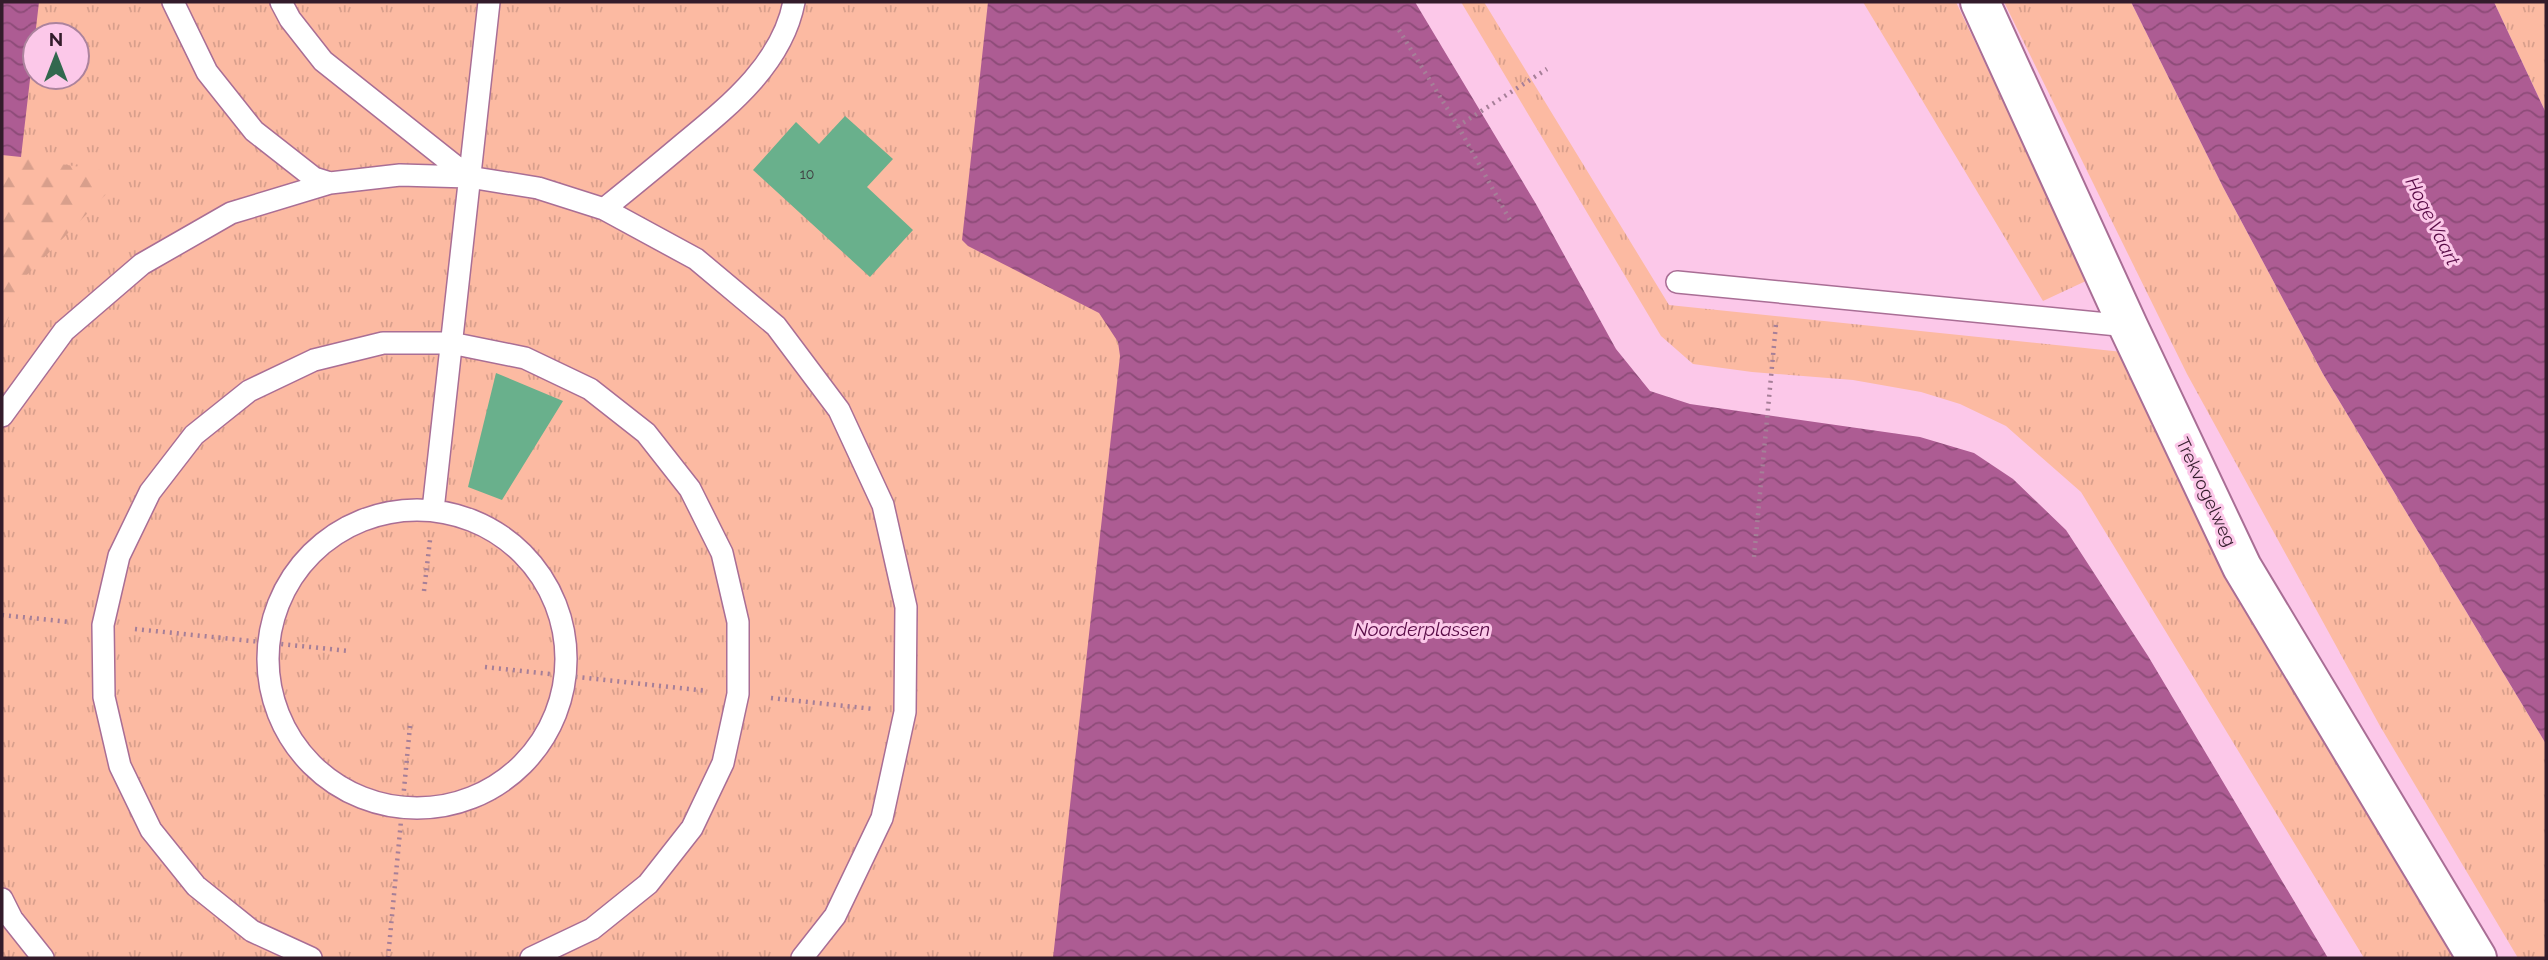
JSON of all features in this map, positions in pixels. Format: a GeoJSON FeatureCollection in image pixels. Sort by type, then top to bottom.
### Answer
{"type":"FeatureCollection","features":[{"type":"Feature","properties":{"kind":"street","name":"Trekvogelweg"},"geometry":{"type":"LineString","coordinates":[[1980,2],[2242,567],[2477,958]]}},
{"type":"Feature","properties":{"kind":"lane"},"geometry":{"type":"LineString","coordinates":[[173,2],[207,72],[254,131],[314,178],[330,183]]}},
{"type":"Feature","properties":{"kind":"lane"},"geometry":{"type":"LineString","coordinates":[[281,2],[290,19],[323,61],[470,177]]}},
{"type":"Feature","properties":{"kind":"lane"},"geometry":{"type":"LineString","coordinates":[[433,510],[489,2]]}},
{"type":"Feature","properties":{"kind":"lane"},"geometry":{"type":"LineString","coordinates":[[604,209],[738,98],[772,55],[794,2]]}},
{"type":"Feature","properties":{"kind":"lane"},"geometry":{"type":"LineString","coordinates":[[2,416],[64,331],[142,264],[231,213],[330,183],[400,175],[470,177],[538,188],[604,209],[696,258],[776,326],[839,410],[883,505],[906,607],[905,712],[882,818],[835,916],[802,958]]}},
{"type":"Feature","properties":{"kind":"lane"},"geometry":{"type":"LineString","coordinates":[[1677,282],[2128,326]]}},
{"type":"Feature","properties":{"kind":"lane"},"geometry":{"type":"LineString","coordinates":[[311,958],[252,931],[196,886],[151,831],[120,766],[104,697],[103,625],[119,556],[150,492],[194,435],[250,391],[314,360],[383,343],[451,343],[525,358],[590,389],[646,433],[690,489],[722,553],[738,622],[738,694],[723,763],[692,828],[648,884],[592,929],[531,958]]}},
{"type":"Feature","properties":{"kind":"lane"},"geometry":{"type":"LineString","coordinates":[[400,510],[433,510],[466,517],[496,531],[530,561],[544,578],[559,609],[566,641],[566,675],[559,708],[545,738],[524,764],[498,785],[467,800],[435,808],[401,808],[368,801],[338,786],[304,757],[290,740],[275,709],[268,677],[268,643],[275,610],[290,580],[310,554],[337,532],[367,518],[400,510]]}},
{"type":"Feature","properties":{"kind":"lane"},"geometry":{"type":"LineString","coordinates":[[2,899],[12,919],[43,958]]}},
{"type":"Feature","properties":{"kind":"path"},"geometry":{"type":"LineString","coordinates":[[1399,30],[1458,126],[1511,222]]}},
{"type":"Feature","properties":{"kind":"path"},"geometry":{"type":"LineString","coordinates":[[1458,126],[1547,69]]}},
{"type":"Feature","properties":{"kind":"path"},"geometry":{"type":"LineString","coordinates":[[1754,557],[1779,292]]}},
{"type":"Feature","properties":{"kind":"path"},"geometry":{"type":"LineString","coordinates":[[424,592],[433,510]]}},
{"type":"Feature","properties":{"kind":"path"},"geometry":{"type":"LineString","coordinates":[[2,615],[349,651]]}},
{"type":"Feature","properties":{"kind":"path"},"geometry":{"type":"LineString","coordinates":[[485,667],[905,712]]}},
{"type":"Feature","properties":{"kind":"path"},"geometry":{"type":"LineString","coordinates":[[388,958],[410,726]]}},
{"type":"Feature","properties":{"kind":"green space"},"geometry":{"type":"Polygon","coordinates":[[[2,2],[1001,2],[1133,311],[1065,958],[2,958],[2,2]]]}},
{"type":"Feature","properties":{"kind":"green space"},"geometry":{"type":"Polygon","coordinates":[[[1461,2],[1484,2],[1669,305],[2123,352],[2463,958],[2364,958],[2081,492],[2006,426],[1960,404],[1921,392],[1853,380],[1693,364],[1661,336],[1461,2]]]}},
{"type":"Feature","properties":{"kind":"green space"},"geometry":{"type":"Polygon","coordinates":[[[1863,2],[1956,2],[2088,280],[2043,301],[1863,2]]]}},
{"type":"Feature","properties":{"kind":"green space"},"geometry":{"type":"Polygon","coordinates":[[[2004,2],[2131,2],[2223,187],[2323,374],[2546,744],[2546,958],[2518,958],[2380,726],[2187,374],[2004,2]]]}},
{"type":"Feature","properties":{"kind":"green space"},"geometry":{"type":"Polygon","coordinates":[[[2494,2],[2546,2],[2546,113],[2494,2]]]}},
{"type":"Feature","properties":{"kind":"green space"},"geometry":{"type":"Polygon","coordinates":[[[2,155],[126,174],[24,278],[2,335],[2,155]]]}},
{"type":"Feature","properties":{"kind":"water"},"geometry":{"type":"Polygon","coordinates":[[[2,2],[39,2],[37,21],[21,21],[21,91],[29,91],[21,157],[2,155],[2,2]]]}},
{"type":"Feature","properties":{"kind":"water","name":"Noorderplassen"},"geometry":{"type":"Polygon","coordinates":[[[988,2],[1415,2],[1536,204],[1616,349],[1650,391],[1690,404],[1920,437],[1974,453],[2013,479],[2066,530],[2148,656],[2328,958],[1053,958],[1120,356],[1118,342],[1099,313],[968,246],[962,240],[988,2]]]}},
{"type":"Feature","properties":{"kind":"water","name":"Hoge Vaart"},"geometry":{"type":"Polygon","coordinates":[[[2131,2],[2494,2],[2546,113],[2546,744],[2323,374],[2223,187],[2131,2]]]}},
{"type":"Feature","properties":{"kind":"building"},"geometry":{"type":"Polygon","coordinates":[[[845,116],[893,159],[867,187],[913,230],[870,277],[753,170],[796,122],[819,144],[845,116]]]}},
{"type":"Feature","properties":{"kind":"building"},"geometry":{"type":"Polygon","coordinates":[[[496,373],[563,401],[502,500],[468,487],[496,373]]]}}]}
